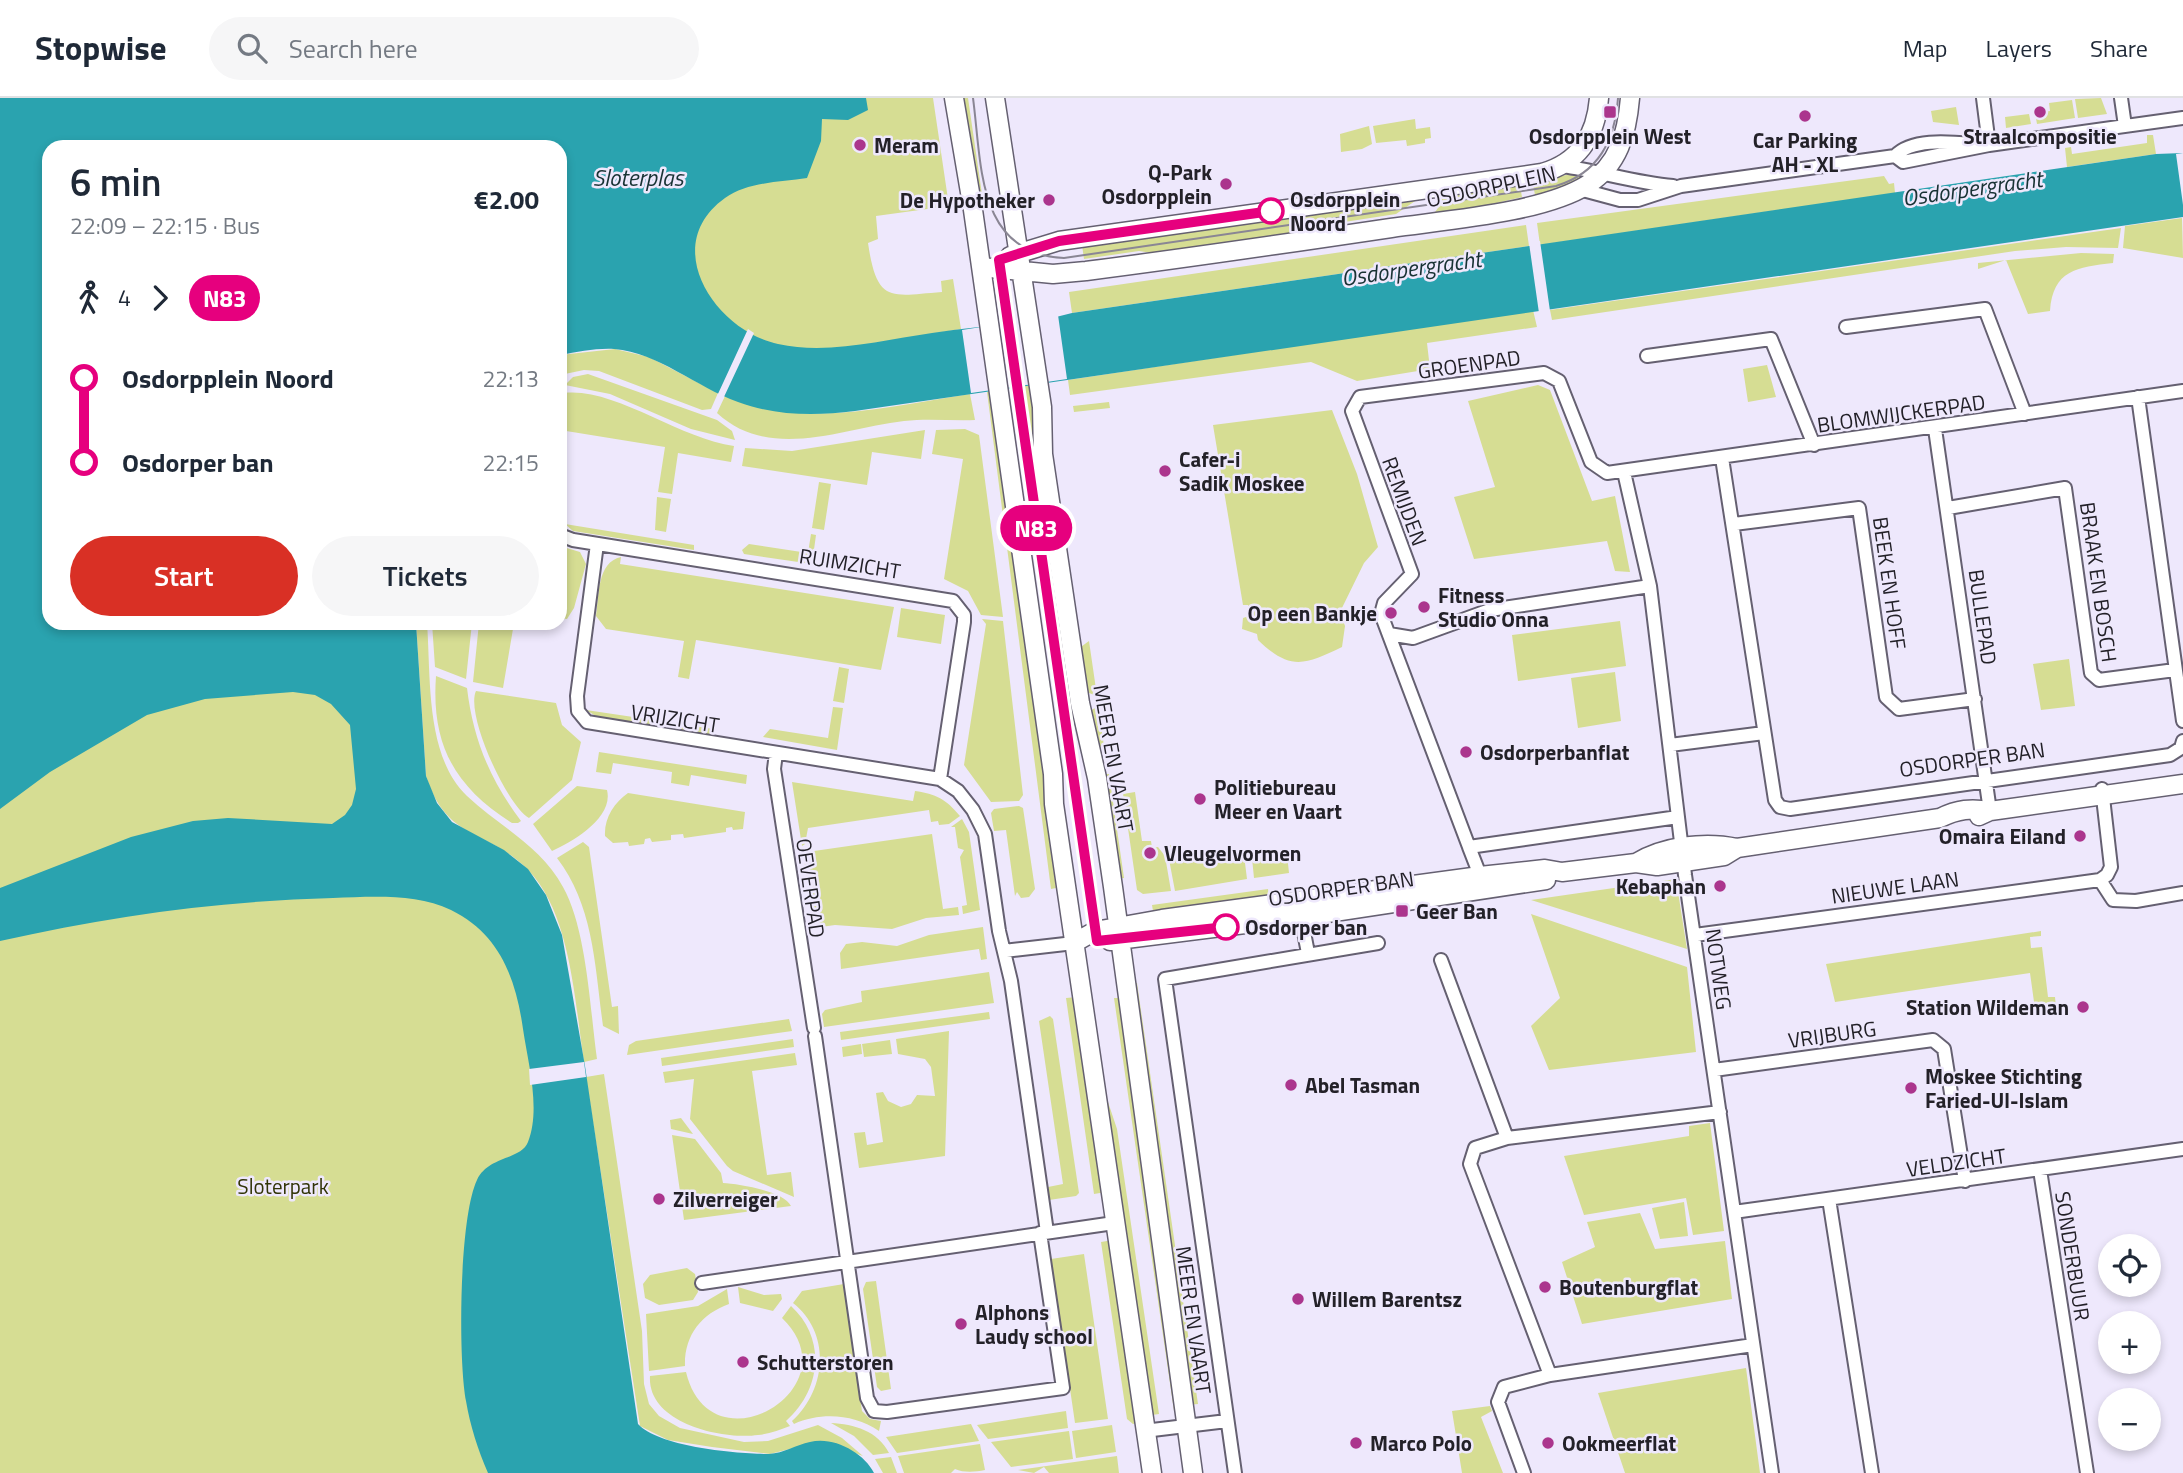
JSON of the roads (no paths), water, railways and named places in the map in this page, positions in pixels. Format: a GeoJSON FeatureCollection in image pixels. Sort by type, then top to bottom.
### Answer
{"type":"FeatureCollection","features":[{"type":"Feature","properties":{"kind":"main road"},"geometry":{"type":"LineString","coordinates":[[954,98],[981,267],[996,388],[1053,774],[1054,804],[1152,1473]]}},
{"type":"Feature","properties":{"kind":"main road","name":"MEER EN VAART"},"geometry":{"type":"LineString","coordinates":[[995,98],[1039,382],[1042,444],[1051,507],[1119,933],[1194,1473]]}},
{"type":"Feature","properties":{"kind":"main road","name":"OSDORPPLEIN"},"geometry":{"type":"LineString","coordinates":[[1014,223],[1036,237],[1059,241],[1534,174],[1562,166],[1578,153],[1596,124],[1599,98]]}},
{"type":"Feature","properties":{"kind":"main road","name":"OSDORPPLEIN"},"geometry":{"type":"LineString","coordinates":[[1020,262],[1052,274],[1433,222],[1529,206],[1579,189],[1604,171],[1624,138],[1630,98]]}},
{"type":"Feature","properties":{"kind":"main road","name":"OSDORPPLEIN"},"geometry":{"type":"LineString","coordinates":[[981,267],[1020,262],[1059,241]]}},
{"type":"Feature","properties":{"kind":"main road"},"geometry":{"type":"LineString","coordinates":[[1026,299],[1033,285],[1052,274]]}},
{"type":"Feature","properties":{"kind":"main road","name":"OSDORPER BAN"},"geometry":{"type":"LineString","coordinates":[[1074,943],[1119,933],[1483,883],[1548,880],[1562,872],[1636,863],[1654,852],[1683,855],[1721,844],[1737,848],[1940,818],[1954,811],[1971,808],[1990,811],[2102,792],[2182,784]]}},
{"type":"Feature","properties":{"kind":"street"},"geometry":{"type":"LineString","coordinates":[[1983,98],[1989,145]]}},
{"type":"Feature","properties":{"kind":"street"},"geometry":{"type":"LineString","coordinates":[[2121,98],[2125,126]]}},
{"type":"Feature","properties":{"kind":"street"},"geometry":{"type":"LineString","coordinates":[[1579,189],[1620,200],[1638,200],[1681,186],[1895,156],[1903,148],[1933,143],[1989,145],[2183,118]]}},
{"type":"Feature","properties":{"kind":"street"},"geometry":{"type":"LineString","coordinates":[[1562,166],[1604,171],[1637,183],[1681,186]]}},
{"type":"Feature","properties":{"kind":"street"},"geometry":{"type":"LineString","coordinates":[[1846,327],[1985,309],[2025,414]]}},
{"type":"Feature","properties":{"kind":"street"},"geometry":{"type":"LineString","coordinates":[[1647,356],[1771,340],[1814,445]]}},
{"type":"Feature","properties":{"kind":"street","name":"GROENPAD"},"geometry":{"type":"LineString","coordinates":[[1360,397],[1544,373],[1559,382],[1591,462],[1606,473]]}},
{"type":"Feature","properties":{"kind":"street","name":"BLOMWIJCKERPAD"},"geometry":{"type":"LineString","coordinates":[[1606,473],[1935,429],[2183,391]]}},
{"type":"Feature","properties":{"kind":"street","name":"REMIJDEN"},"geometry":{"type":"LineString","coordinates":[[1360,397],[1352,411],[1412,575],[1384,603],[1381,614],[1389,634]]}},
{"type":"Feature","properties":{"kind":"street"},"geometry":{"type":"LineString","coordinates":[[2138,397],[2183,722]]}},
{"type":"Feature","properties":{"kind":"street","name":"BULLEPAD"},"geometry":{"type":"LineString","coordinates":[[1935,429],[1990,811]]}},
{"type":"Feature","properties":{"kind":"street"},"geometry":{"type":"LineString","coordinates":[[1670,745],[1764,733],[1722,458]]}},
{"type":"Feature","properties":{"kind":"street","name":"NOTWEG"},"geometry":{"type":"LineString","coordinates":[[1624,472],[1650,586],[1683,855],[1772,1473]]}},
{"type":"Feature","properties":{"kind":"street","name":"BRAAK EN BOSCH"},"geometry":{"type":"LineString","coordinates":[[1948,508],[2065,488],[2091,673],[2099,680],[2175,670]]}},
{"type":"Feature","properties":{"kind":"street","name":"BEEK EN HOFF"},"geometry":{"type":"LineString","coordinates":[[1734,524],[1860,508],[1886,697],[1899,709],[1975,699]]}},
{"type":"Feature","properties":{"kind":"street","name":"RUIMZICHT"},"geometry":{"type":"LineString","coordinates":[[567,537],[597,544],[953,601],[964,615],[964,622],[940,779]]}},
{"type":"Feature","properties":{"kind":"street","name":"VRIJZICHT"},"geometry":{"type":"LineString","coordinates":[[597,544],[577,696],[580,717],[596,725],[940,779]]}},
{"type":"Feature","properties":{"kind":"street"},"geometry":{"type":"LineString","coordinates":[[1389,634],[1413,638],[1490,610],[1650,586]]}},
{"type":"Feature","properties":{"kind":"street"},"geometry":{"type":"LineString","coordinates":[[1389,634],[1483,883]]}},
{"type":"Feature","properties":{"kind":"street","name":"OSDORPER BAN"},"geometry":{"type":"LineString","coordinates":[[1764,733],[1774,800],[1780,807],[1790,809],[2170,755],[2181,748],[2183,741]]}},
{"type":"Feature","properties":{"kind":"street","name":"OEVERPAD"},"geometry":{"type":"LineString","coordinates":[[776,753],[774,769],[867,1398],[874,1411],[887,1412],[1063,1388],[1043,1233]]}},
{"type":"Feature","properties":{"kind":"street"},"geometry":{"type":"LineString","coordinates":[[940,779],[958,791],[981,820],[1004,951],[1043,1233]]}},
{"type":"Feature","properties":{"kind":"street"},"geometry":{"type":"LineString","coordinates":[[2102,792],[2111,866],[2107,875],[2100,880],[2113,900],[2136,901],[2183,893]]}},
{"type":"Feature","properties":{"kind":"street"},"geometry":{"type":"LineString","coordinates":[[1469,847],[1678,817]]}},
{"type":"Feature","properties":{"kind":"street","name":"NIEUWE LAAN"},"geometry":{"type":"LineString","coordinates":[[1695,934],[2100,880]]}},
{"type":"Feature","properties":{"kind":"street"},"geometry":{"type":"LineString","coordinates":[[1300,909],[1308,953],[1378,943]]}},
{"type":"Feature","properties":{"kind":"street"},"geometry":{"type":"LineString","coordinates":[[1004,951],[1074,943]]}},
{"type":"Feature","properties":{"kind":"street","name":"MEER EN VAART"},"geometry":{"type":"LineString","coordinates":[[1235,1473],[1165,979],[1308,953]]}},
{"type":"Feature","properties":{"kind":"street"},"geometry":{"type":"LineString","coordinates":[[1441,960],[1507,1138]]}},
{"type":"Feature","properties":{"kind":"street","name":"VRIJBURG"},"geometry":{"type":"LineString","coordinates":[[1714,1070],[1933,1040],[1944,1049],[1965,1181]]}},
{"type":"Feature","properties":{"kind":"street"},"geometry":{"type":"LineString","coordinates":[[1550,1375],[1470,1164],[1475,1148],[1507,1138],[1720,1112]]}},
{"type":"Feature","properties":{"kind":"street","name":"VELDZICHT"},"geometry":{"type":"LineString","coordinates":[[1734,1212],[2183,1149]]}},
{"type":"Feature","properties":{"kind":"street","name":"SONDERBUUR"},"geometry":{"type":"LineString","coordinates":[[2040,1170],[2087,1473]]}},
{"type":"Feature","properties":{"kind":"street"},"geometry":{"type":"LineString","coordinates":[[1829,1199],[1872,1473]]}},
{"type":"Feature","properties":{"kind":"street"},"geometry":{"type":"LineString","coordinates":[[702,1283],[1114,1223]]}},
{"type":"Feature","properties":{"kind":"street"},"geometry":{"type":"LineString","coordinates":[[1524,1473],[1497,1402],[1504,1387],[1550,1375],[1753,1345]]}},
{"type":"Feature","properties":{"kind":"street","name":"MEER EN VAART"},"geometry":{"type":"LineString","coordinates":[[1144,1432],[1227,1421]]}},
{"type":"Feature","properties":{"kind":"water"},"geometry":{"type":"Polygon","coordinates":[[[0,98],[866,98],[868,110],[848,120],[822,119],[821,141],[807,178],[764,184],[734,193],[705,218],[696,239],[696,262],[703,284],[716,305],[734,322],[755,336],[778,344],[816,348],[1052,318],[2156,154],[2183,153],[2183,217],[855,411],[796,414],[753,407],[722,396],[662,364],[631,352],[600,349],[567,354],[567,140],[42,140],[42,630],[416,630],[426,776],[437,803],[452,822],[504,850],[528,869],[546,895],[562,935],[585,1066],[638,1424],[648,1432],[681,1444],[738,1453],[769,1454],[810,1442],[829,1442],[856,1453],[874,1473],[488,1473],[472,1428],[463,1381],[463,1255],[471,1199],[477,1180],[489,1166],[524,1148],[532,1129],[533,1101],[520,1011],[510,976],[493,945],[468,920],[451,910],[408,898],[291,900],[165,911],[0,941],[0,888],[131,837],[193,821],[228,818],[332,824],[345,815],[352,805],[356,789],[350,725],[331,704],[315,695],[293,692],[205,699],[147,715],[50,772],[0,809],[0,98]]]}},
{"type":"Feature","properties":{"kind":"tram line"},"geometry":{"type":"LineString","coordinates":[[973,98],[983,177],[989,201],[999,223],[1014,241],[1035,253],[1064,258],[1556,186],[1583,173],[1602,153],[1613,128],[1618,98]]}},
{"type":"Feature","properties":{"kind":"place","name":"Osdorpplein West"},"geometry":{"type":"Point","coordinates":[1610,112]}},
{"type":"Feature","properties":{"kind":"place","name":"Straalcompositie"},"geometry":{"type":"Point","coordinates":[2040,112]}},
{"type":"Feature","properties":{"kind":"place","name":"Car Parking AH - XL"},"geometry":{"type":"Point","coordinates":[1805,116]}},
{"type":"Feature","properties":{"kind":"place","name":"Meram"},"geometry":{"type":"Point","coordinates":[860,145]}},
{"type":"Feature","properties":{"kind":"place","name":"Q-Park Osdorpplein"},"geometry":{"type":"Point","coordinates":[1226,184]}},
{"type":"Feature","properties":{"kind":"place","name":"De Hypotheker"},"geometry":{"type":"Point","coordinates":[1049,200]}},
{"type":"Feature","properties":{"kind":"place","name":"Osdorpplein Noord"},"geometry":{"type":"Point","coordinates":[1271,211]}},
{"type":"Feature","properties":{"kind":"place","name":"Cafer-i Sadik Moskee"},"geometry":{"type":"Point","coordinates":[1165,471]}},
{"type":"Feature","properties":{"kind":"place","name":"Fitness Studio Onna"},"geometry":{"type":"Point","coordinates":[1424,607]}},
{"type":"Feature","properties":{"kind":"place","name":"Op een Bankje"},"geometry":{"type":"Point","coordinates":[1391,613]}},
{"type":"Feature","properties":{"kind":"place","name":"Osdorperbanflat"},"geometry":{"type":"Point","coordinates":[1466,752]}},
{"type":"Feature","properties":{"kind":"place","name":"Politiebureau Meer en Vaart"},"geometry":{"type":"Point","coordinates":[1200,799]}},
{"type":"Feature","properties":{"kind":"place","name":"Omaira Eiland"},"geometry":{"type":"Point","coordinates":[2080,836]}},
{"type":"Feature","properties":{"kind":"place","name":"Vleugelvormen"},"geometry":{"type":"Point","coordinates":[1150,853]}},
{"type":"Feature","properties":{"kind":"place","name":"Kebaphan"},"geometry":{"type":"Point","coordinates":[1720,886]}},
{"type":"Feature","properties":{"kind":"place","name":"Geer Ban"},"geometry":{"type":"Point","coordinates":[1402,911]}},
{"type":"Feature","properties":{"kind":"place","name":"Osdorper ban"},"geometry":{"type":"Point","coordinates":[1226,927]}},
{"type":"Feature","properties":{"kind":"place","name":"Station Wildeman"},"geometry":{"type":"Point","coordinates":[2083,1007]}},
{"type":"Feature","properties":{"kind":"place","name":"Abel Tasman"},"geometry":{"type":"Point","coordinates":[1291,1085]}},
{"type":"Feature","properties":{"kind":"place","name":"Moskee Stichting Faried-Ul-Islam"},"geometry":{"type":"Point","coordinates":[1911,1088]}},
{"type":"Feature","properties":{"kind":"place","name":"Zilverreiger"},"geometry":{"type":"Point","coordinates":[659,1199]}},
{"type":"Feature","properties":{"kind":"place","name":"Boutenburgflat"},"geometry":{"type":"Point","coordinates":[1545,1287]}},
{"type":"Feature","properties":{"kind":"place","name":"Willem Barentsz"},"geometry":{"type":"Point","coordinates":[1298,1299]}},
{"type":"Feature","properties":{"kind":"place","name":"Alphons Laudy school"},"geometry":{"type":"Point","coordinates":[961,1324]}},
{"type":"Feature","properties":{"kind":"place","name":"Schutterstoren"},"geometry":{"type":"Point","coordinates":[743,1362]}},
{"type":"Feature","properties":{"kind":"place","name":"Marco Polo"},"geometry":{"type":"Point","coordinates":[1356,1443]}},
{"type":"Feature","properties":{"kind":"place","name":"Ookmeerflat"},"geometry":{"type":"Point","coordinates":[1548,1443]}},
{"type":"Feature","properties":{"kind":"water label","name":"Sloterplas"},"geometry":{"type":"Point","coordinates":[638,177]}},
{"type":"Feature","properties":{"kind":"water label","name":"Osdorpergracht"},"geometry":{"type":"Point","coordinates":[1972,188]}},
{"type":"Feature","properties":{"kind":"water label","name":"Osdorpergracht"},"geometry":{"type":"Point","coordinates":[1411,268]}},
{"type":"Feature","properties":{"kind":"park label","name":"Sloterpark"},"geometry":{"type":"Point","coordinates":[283,1186]}}]}
